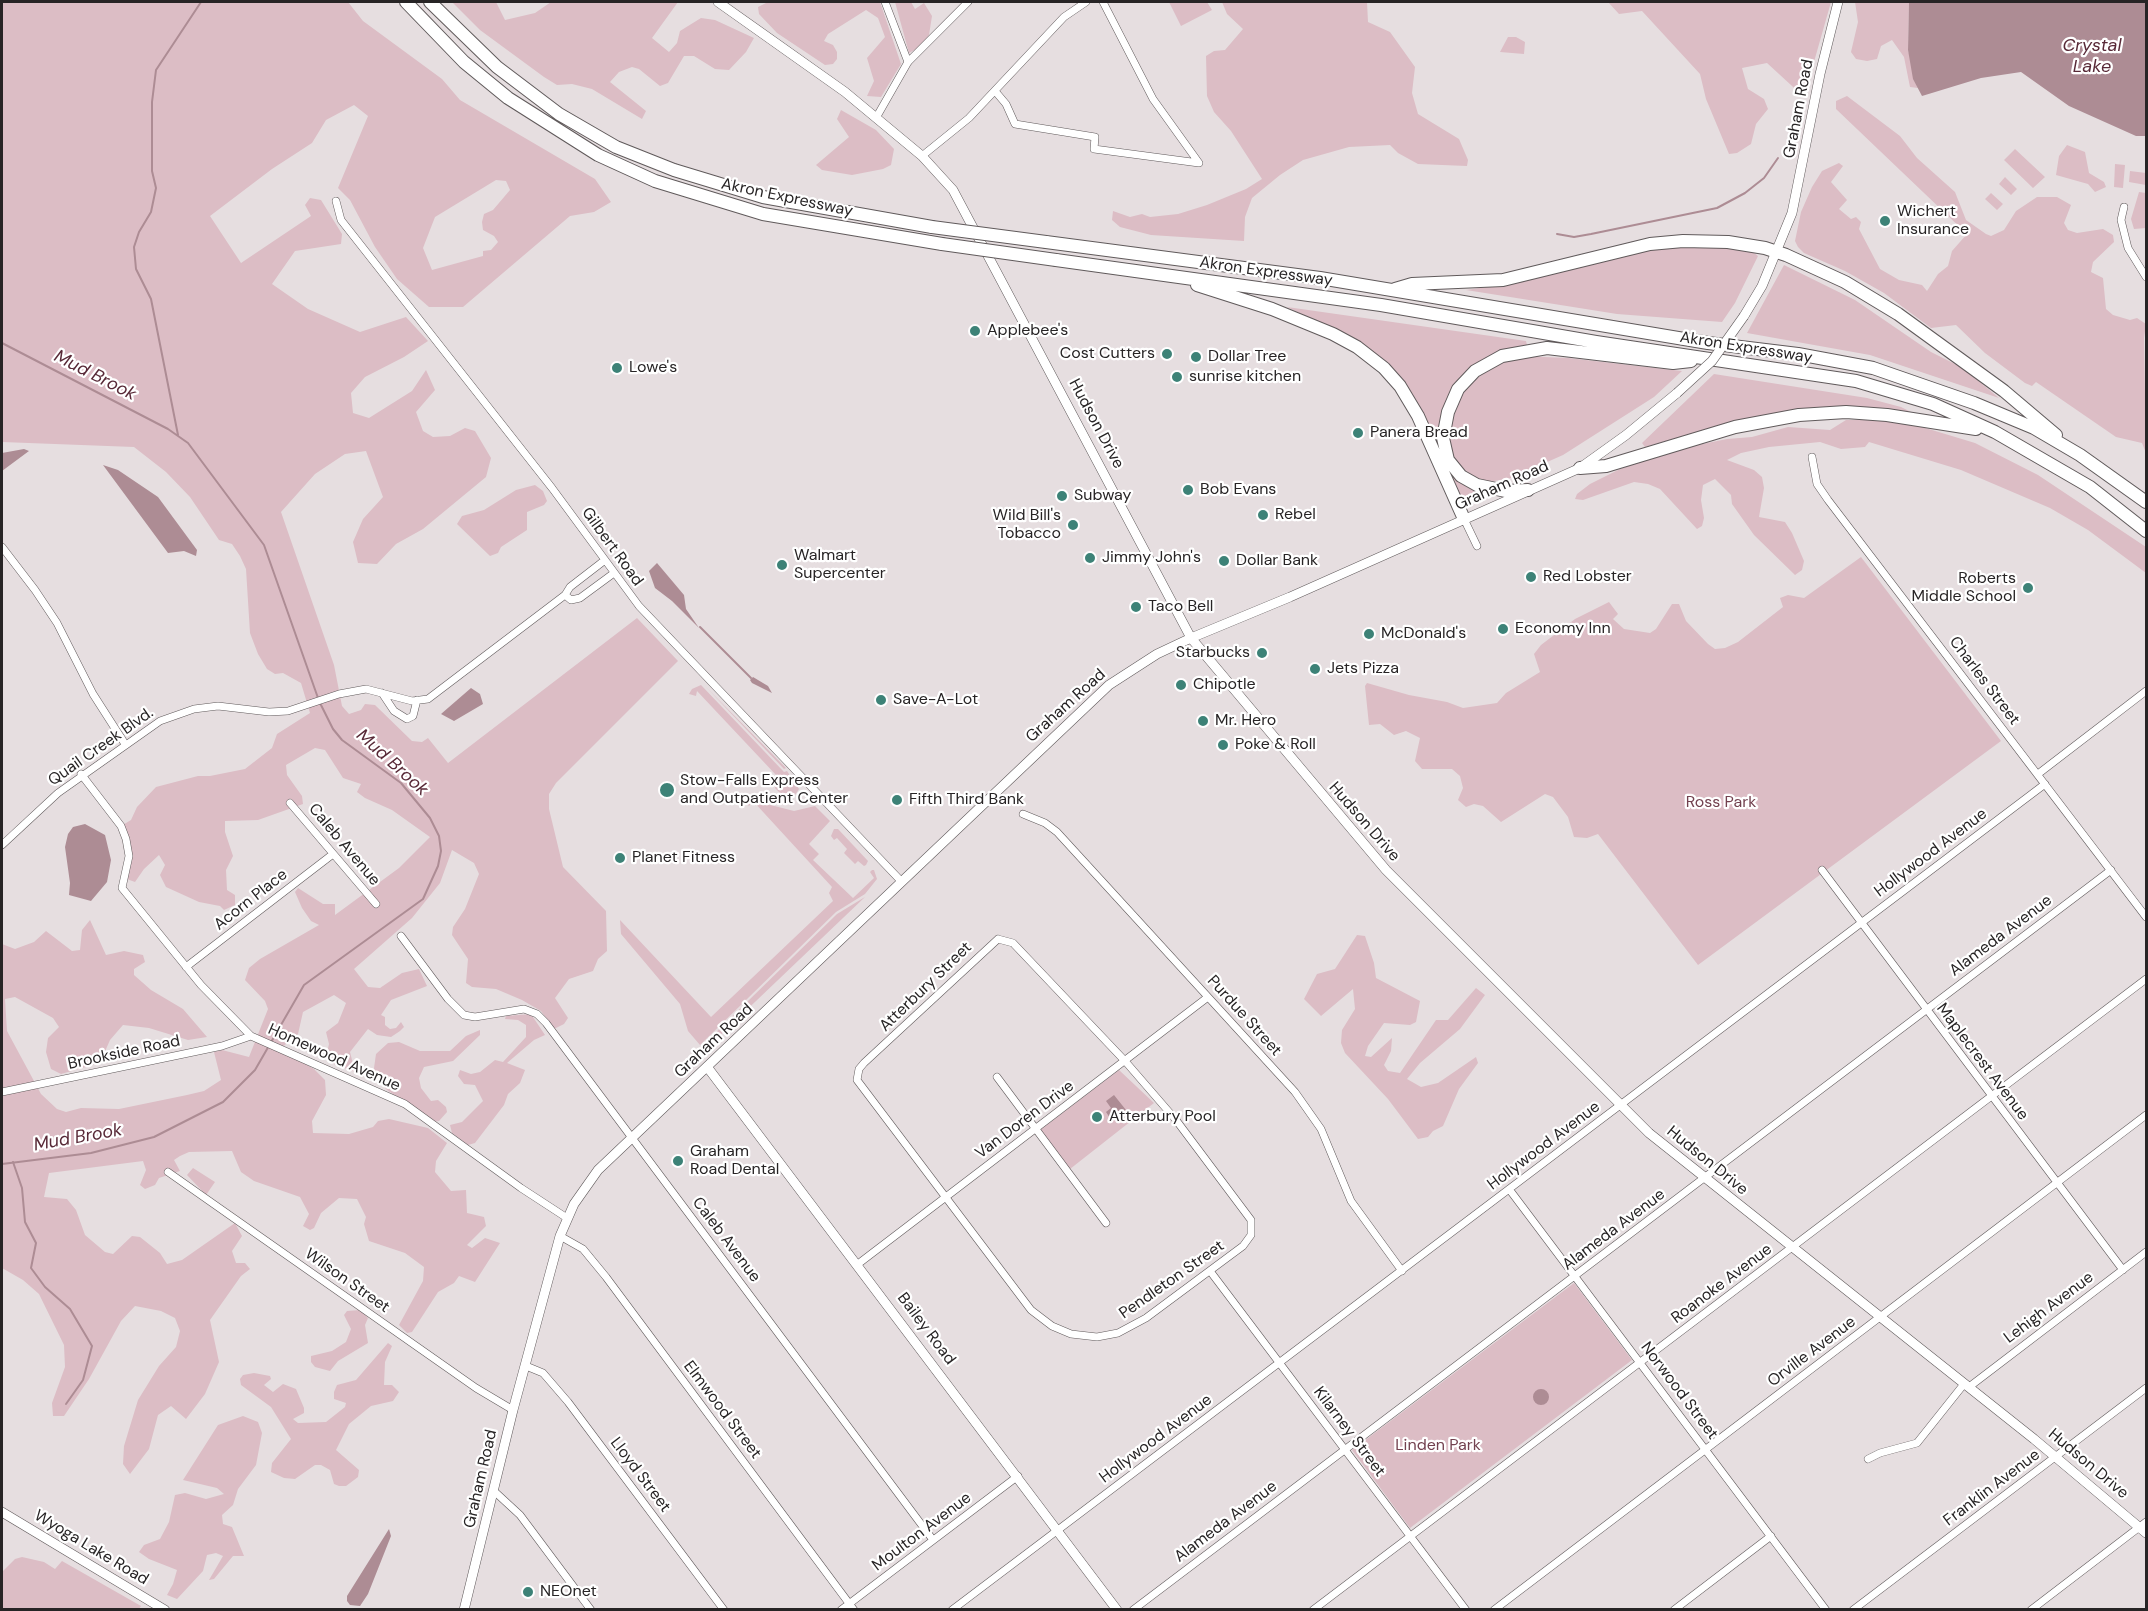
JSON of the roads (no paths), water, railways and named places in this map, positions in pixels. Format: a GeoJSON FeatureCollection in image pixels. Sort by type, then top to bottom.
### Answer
{"type":"FeatureCollection","features":[{"type":"Feature","properties":{"kind":"highway","name":"Akron Expressway"},"geometry":{"type":"LineString","coordinates":[[406,2],[457,55],[508,98],[598,155],[655,181],[764,214],[942,244],[1382,305],[1856,381],[1933,404],[1995,432],[2039,455],[2090,487],[2146,531]]}},
{"type":"Feature","properties":{"kind":"highway","name":"Akron Expressway"},"geometry":{"type":"LineString","coordinates":[[430,2],[497,66],[559,114],[616,147],[674,170],[763,197],[932,227],[1390,290],[1708,343],[1798,354],[1873,368],[1974,403],[2034,428],[2080,455],[2146,502]]}},
{"type":"Feature","properties":{"kind":"highway"},"geometry":{"type":"LineString","coordinates":[[1390,290],[1412,284],[1503,280],[1650,244],[1683,241],[1728,242],[1778,252],[1845,282],[1898,314],[2011,396],[2080,455]]}},
{"type":"Feature","properties":{"kind":"highway"},"geometry":{"type":"LineString","coordinates":[[1159,274],[1272,309],[1309,323],[1357,347],[1373,359],[1392,377],[1407,396],[1464,519]]}},
{"type":"Feature","properties":{"kind":"highway"},"geometry":{"type":"LineString","coordinates":[[1528,490],[1506,491],[1477,485],[1461,476],[1448,460],[1443,438],[1448,412],[1458,389],[1474,371],[1502,356],[1547,348],[1673,363],[1709,359]]}},
{"type":"Feature","properties":{"kind":"highway"},"geometry":{"type":"LineString","coordinates":[[1580,468],[1606,466],[1735,427],[1799,415],[1846,412],[1887,415],[1969,427],[2039,455]]}},
{"type":"Feature","properties":{"kind":"street","name":"Hudson Drive"},"geometry":{"type":"LineString","coordinates":[[718,2],[845,92],[922,156],[953,190],[1191,638],[1386,870],[1620,1106],[1705,1178],[1879,1318],[1967,1385],[2144,1527]]}},
{"type":"Feature","properties":{"kind":"street"},"geometry":{"type":"LineString","coordinates":[[885,2],[908,62]]}},
{"type":"Feature","properties":{"kind":"street"},"geometry":{"type":"LineString","coordinates":[[876,118],[908,62],[968,2]]}},
{"type":"Feature","properties":{"kind":"street"},"geometry":{"type":"LineString","coordinates":[[922,156],[969,118],[1064,17],[1086,2]]}},
{"type":"Feature","properties":{"kind":"street"},"geometry":{"type":"LineString","coordinates":[[995,91],[1006,104],[1016,124],[1095,137],[1094,149],[1199,163],[1153,99],[1103,2]]}},
{"type":"Feature","properties":{"kind":"street","name":"Graham Road"},"geometry":{"type":"LineString","coordinates":[[464,1610],[513,1410],[560,1236],[567,1218],[591,1178],[1109,685],[1157,654],[1191,638],[1580,468],[1626,435],[1712,361],[1762,286],[1778,252],[1792,213],[1820,74],[1838,2]]}},
{"type":"Feature","properties":{"kind":"street","name":"Gilbert Road"},"geometry":{"type":"LineString","coordinates":[[336,201],[341,220],[552,488],[614,573],[660,629],[901,881]]}},
{"type":"Feature","properties":{"kind":"street"},"geometry":{"type":"LineString","coordinates":[[2124,207],[2121,220],[2128,248],[2146,277]]}},
{"type":"Feature","properties":{"kind":"street","name":"Charles Street"},"geometry":{"type":"LineString","coordinates":[[1812,457],[1817,484],[1828,500],[2146,917]]}},
{"type":"Feature","properties":{"kind":"street"},"geometry":{"type":"LineString","coordinates":[[1464,519],[1477,546]]}},
{"type":"Feature","properties":{"kind":"street"},"geometry":{"type":"LineString","coordinates":[[2,547],[32,585],[57,623],[93,694],[125,744]]}},
{"type":"Feature","properties":{"kind":"street"},"geometry":{"type":"LineString","coordinates":[[382,693],[417,700],[428,699],[565,596],[570,586],[605,560]]}},
{"type":"Feature","properties":{"kind":"street"},"geometry":{"type":"LineString","coordinates":[[565,596],[571,600],[580,598],[614,573]]}},
{"type":"Feature","properties":{"kind":"street","name":"Quail Creek Blvd."},"geometry":{"type":"LineString","coordinates":[[2,845],[38,808],[81,774],[160,721],[194,709],[218,706],[279,711],[346,692],[366,689],[382,693]]}},
{"type":"Feature","properties":{"kind":"street"},"geometry":{"type":"LineString","coordinates":[[2038,774],[2146,691]]}},
{"type":"Feature","properties":{"kind":"street"},"geometry":{"type":"LineString","coordinates":[[382,693],[393,711],[407,719],[411,719],[417,700]]}},
{"type":"Feature","properties":{"kind":"street","name":"Homewood Avenue"},"geometry":{"type":"LineString","coordinates":[[81,774],[121,826],[126,839],[129,856],[122,888],[186,967],[254,1038],[405,1104],[513,1183],[567,1218]]}},
{"type":"Feature","properties":{"kind":"street","name":"Hollywood Avenue"},"geometry":{"type":"LineString","coordinates":[[952,1610],[2045,784]]}},
{"type":"Feature","properties":{"kind":"street","name":"Caleb Avenue"},"geometry":{"type":"LineString","coordinates":[[290,803],[376,904]]}},
{"type":"Feature","properties":{"kind":"street","name":"Purdue Street"},"geometry":{"type":"LineString","coordinates":[[1023,814],[1045,823],[1057,832],[1307,1107],[1321,1129],[1351,1201],[1402,1271]]}},
{"type":"Feature","properties":{"kind":"street","name":"Acorn Place"},"geometry":{"type":"LineString","coordinates":[[186,967],[333,854]]}},
{"type":"Feature","properties":{"kind":"street","name":"Maplecrest Avenue"},"geometry":{"type":"LineString","coordinates":[[1821,870],[2123,1270]]}},
{"type":"Feature","properties":{"kind":"street","name":"Alameda Avenue"},"geometry":{"type":"LineString","coordinates":[[1133,1610],[2111,870]]}},
{"type":"Feature","properties":{"kind":"street","name":"Caleb Avenue"},"geometry":{"type":"LineString","coordinates":[[401,936],[447,999],[464,1015],[476,1017],[516,1009],[537,1014],[556,1034],[933,1540]]}},
{"type":"Feature","properties":{"kind":"street","name":"Atterbury Street"},"geometry":{"type":"LineString","coordinates":[[945,1198],[860,1086],[857,1075],[864,1063],[994,942],[1004,939],[1013,943],[1125,1061]]}},
{"type":"Feature","properties":{"kind":"street","name":"Roanoke Avenue"},"geometry":{"type":"LineString","coordinates":[[1313,1610],[2146,980]]}},
{"type":"Feature","properties":{"kind":"street","name":"Van Doren Drive"},"geometry":{"type":"LineString","coordinates":[[858,1264],[1208,997]]}},
{"type":"Feature","properties":{"kind":"street","name":"Brookside Road"},"geometry":{"type":"LineString","coordinates":[[2,1092],[254,1038]]}},
{"type":"Feature","properties":{"kind":"street","name":"Pendleton Street"},"geometry":{"type":"LineString","coordinates":[[945,1198],[1032,1310],[1052,1326],[1071,1334],[1096,1337],[1124,1331],[1146,1318],[1210,1271],[1248,1241],[1251,1235],[1251,1220],[1176,1120],[1125,1061]]}},
{"type":"Feature","properties":{"kind":"street","name":"Bailey Road"},"geometry":{"type":"LineString","coordinates":[[708,1068],[1118,1610]]}},
{"type":"Feature","properties":{"kind":"street"},"geometry":{"type":"LineString","coordinates":[[997,1077],[1034,1130],[1106,1223]]}},
{"type":"Feature","properties":{"kind":"street","name":"Orville Avenue"},"geometry":{"type":"LineString","coordinates":[[1494,1610],[2146,1116]]}},
{"type":"Feature","properties":{"kind":"street","name":"Wilson Street"},"geometry":{"type":"LineString","coordinates":[[168,1172],[476,1388],[513,1410]]}},
{"type":"Feature","properties":{"kind":"street","name":"Norwood Street"},"geometry":{"type":"LineString","coordinates":[[1509,1189],[1827,1610]]}},
{"type":"Feature","properties":{"kind":"street","name":"Elmwood Street"},"geometry":{"type":"LineString","coordinates":[[560,1236],[583,1249],[606,1277],[852,1606]]}},
{"type":"Feature","properties":{"kind":"street","name":"Lehigh Avenue"},"geometry":{"type":"LineString","coordinates":[[1868,1459],[1917,1443],[1967,1385],[2146,1252]]}},
{"type":"Feature","properties":{"kind":"street","name":"Kilarney Street"},"geometry":{"type":"LineString","coordinates":[[1210,1271],[1466,1610]]}},
{"type":"Feature","properties":{"kind":"street","name":"Lloyd Street"},"geometry":{"type":"LineString","coordinates":[[526,1366],[543,1373],[568,1402],[724,1610]]}},
{"type":"Feature","properties":{"kind":"street","name":"Franklin Avenue"},"geometry":{"type":"LineString","coordinates":[[1853,1610],[2146,1388]]}},
{"type":"Feature","properties":{"kind":"street","name":"Moulton Avenue"},"geometry":{"type":"LineString","coordinates":[[841,1610],[852,1606],[933,1540],[1018,1476]]}},
{"type":"Feature","properties":{"kind":"street"},"geometry":{"type":"LineString","coordinates":[[494,1491],[520,1515],[591,1610]]}},
{"type":"Feature","properties":{"kind":"street","name":"Wyoga Lake Road"},"geometry":{"type":"LineString","coordinates":[[2,1512],[165,1610]]}},
{"type":"Feature","properties":{"kind":"street"},"geometry":{"type":"LineString","coordinates":[[2031,1610],[2144,1527]]}},
{"type":"Feature","properties":{"kind":"street"},"geometry":{"type":"LineString","coordinates":[[1674,1610],[1770,1536]]}},
{"type":"Feature","properties":{"kind":"water","name":"Crystal Lake"},"geometry":{"type":"Polygon","coordinates":[[[1909,2],[2146,2],[2146,136],[2136,136],[2069,106],[2021,72],[1981,78],[1922,96],[1913,79],[1908,50],[1909,2]]]}},
{"type":"Feature","properties":{"kind":"water"},"geometry":{"type":"Polygon","coordinates":[[[24,449],[29,451],[2,471],[2,453],[24,449]]]}},
{"type":"Feature","properties":{"kind":"water"},"geometry":{"type":"Polygon","coordinates":[[[103,465],[118,470],[158,497],[197,550],[196,556],[184,551],[168,553],[103,465]]]}},
{"type":"Feature","properties":{"kind":"water"},"geometry":{"type":"Polygon","coordinates":[[[657,563],[684,595],[686,609],[699,628],[672,601],[655,588],[649,571],[657,563]]]}},
{"type":"Feature","properties":{"kind":"water"},"geometry":{"type":"Polygon","coordinates":[[[753,677],[768,686],[772,693],[752,683],[750,680],[753,677]]]}},
{"type":"Feature","properties":{"kind":"water"},"geometry":{"type":"Polygon","coordinates":[[[471,688],[480,694],[483,704],[454,721],[441,714],[471,688]]]}},
{"type":"Feature","properties":{"kind":"water"},"geometry":{"type":"Polygon","coordinates":[[[85,824],[105,835],[111,860],[107,882],[91,901],[69,895],[70,883],[65,847],[68,834],[73,827],[85,824]]]}},
{"type":"Feature","properties":{"kind":"water","name":"Atterbury Pool"},"geometry":{"type":"Polygon","coordinates":[[[1114,1095],[1126,1110],[1112,1121],[1106,1112],[1111,1108],[1106,1101],[1114,1095]]]}},
{"type":"Feature","properties":{"kind":"water"},"geometry":{"type":"Polygon","coordinates":[[[1541,1389],[1549,1397],[1541,1405],[1533,1397],[1541,1389]]]}},
{"type":"Feature","properties":{"kind":"water"},"geometry":{"type":"Polygon","coordinates":[[[389,1529],[391,1536],[368,1594],[360,1606],[350,1605],[347,1596],[389,1529]]]}},
{"type":"Feature","properties":{"kind":"waterway"},"geometry":{"type":"LineString","coordinates":[[178,435],[151,299],[136,269],[134,247],[139,232],[151,212],[156,188],[152,171],[152,102],[156,70],[201,2]]}},
{"type":"Feature","properties":{"kind":"waterway"},"geometry":{"type":"LineString","coordinates":[[1557,234],[1574,237],[1717,208],[1745,193],[1764,178],[1778,158]]}},
{"type":"Feature","properties":{"kind":"waterway","name":"Mud Brook"},"geometry":{"type":"LineString","coordinates":[[2,343],[168,429],[188,443],[264,545],[318,698]]}},
{"type":"Feature","properties":{"kind":"waterway"},"geometry":{"type":"LineString","coordinates":[[700,627],[751,678]]}},
{"type":"Feature","properties":{"kind":"waterway","name":"Mud Brook"},"geometry":{"type":"LineString","coordinates":[[2,1164],[91,1153],[154,1137],[223,1102],[255,1070],[304,985],[423,899],[438,866],[441,851],[439,836],[430,818],[401,783],[342,740],[333,729],[320,703]]}},
{"type":"Feature","properties":{"kind":"waterway"},"geometry":{"type":"LineString","coordinates":[[13,1162],[22,1188],[25,1222],[36,1243],[31,1268],[45,1287],[70,1309],[92,1346],[83,1380],[66,1404]]}},
{"type":"Feature","properties":{"kind":"place","name":"Wichert Insurance"},"geometry":{"type":"Point","coordinates":[1885,221]}},
{"type":"Feature","properties":{"kind":"place","name":"Applebee's"},"geometry":{"type":"Point","coordinates":[975,331]}},
{"type":"Feature","properties":{"kind":"place","name":"Cost Cutters"},"geometry":{"type":"Point","coordinates":[1167,354]}},
{"type":"Feature","properties":{"kind":"place","name":"Dollar Tree"},"geometry":{"type":"Point","coordinates":[1196,357]}},
{"type":"Feature","properties":{"kind":"place","name":"Lowe's"},"geometry":{"type":"Point","coordinates":[617,368]}},
{"type":"Feature","properties":{"kind":"place","name":"sunrise kitchen"},"geometry":{"type":"Point","coordinates":[1177,377]}},
{"type":"Feature","properties":{"kind":"place","name":"Panera Bread"},"geometry":{"type":"Point","coordinates":[1358,433]}},
{"type":"Feature","properties":{"kind":"place","name":"Bob Evans"},"geometry":{"type":"Point","coordinates":[1188,490]}},
{"type":"Feature","properties":{"kind":"place","name":"Subway"},"geometry":{"type":"Point","coordinates":[1062,496]}},
{"type":"Feature","properties":{"kind":"place","name":"Rebel"},"geometry":{"type":"Point","coordinates":[1263,515]}},
{"type":"Feature","properties":{"kind":"place","name":"Wild Bill's Tobacco"},"geometry":{"type":"Point","coordinates":[1073,525]}},
{"type":"Feature","properties":{"kind":"place","name":"Jimmy John's"},"geometry":{"type":"Point","coordinates":[1090,558]}},
{"type":"Feature","properties":{"kind":"place","name":"Dollar Bank"},"geometry":{"type":"Point","coordinates":[1224,561]}},
{"type":"Feature","properties":{"kind":"place","name":"Walmart Supercenter"},"geometry":{"type":"Point","coordinates":[782,565]}},
{"type":"Feature","properties":{"kind":"place","name":"Red Lobster"},"geometry":{"type":"Point","coordinates":[1531,577]}},
{"type":"Feature","properties":{"kind":"place","name":"Roberts Middle School"},"geometry":{"type":"Point","coordinates":[2028,588]}},
{"type":"Feature","properties":{"kind":"place","name":"Taco Bell"},"geometry":{"type":"Point","coordinates":[1136,607]}},
{"type":"Feature","properties":{"kind":"place","name":"Economy Inn"},"geometry":{"type":"Point","coordinates":[1503,629]}},
{"type":"Feature","properties":{"kind":"place","name":"McDonald's"},"geometry":{"type":"Point","coordinates":[1369,634]}},
{"type":"Feature","properties":{"kind":"place","name":"Starbucks"},"geometry":{"type":"Point","coordinates":[1262,653]}},
{"type":"Feature","properties":{"kind":"place","name":"Jets Pizza"},"geometry":{"type":"Point","coordinates":[1315,669]}},
{"type":"Feature","properties":{"kind":"place","name":"Chipotle"},"geometry":{"type":"Point","coordinates":[1181,685]}},
{"type":"Feature","properties":{"kind":"place","name":"Save-A-Lot"},"geometry":{"type":"Point","coordinates":[881,700]}},
{"type":"Feature","properties":{"kind":"place","name":"Mr. Hero"},"geometry":{"type":"Point","coordinates":[1203,721]}},
{"type":"Feature","properties":{"kind":"place","name":"Poke & Roll"},"geometry":{"type":"Point","coordinates":[1223,745]}},
{"type":"Feature","properties":{"kind":"place","name":"Stow-Falls Express and Outpatient Center"},"geometry":{"type":"Point","coordinates":[667,790]}},
{"type":"Feature","properties":{"kind":"place","name":"Fifth Third Bank"},"geometry":{"type":"Point","coordinates":[897,800]}},
{"type":"Feature","properties":{"kind":"place","name":"Planet Fitness"},"geometry":{"type":"Point","coordinates":[620,858]}},
{"type":"Feature","properties":{"kind":"place","name":"Atterbury Pool"},"geometry":{"type":"Point","coordinates":[1097,1117]}},
{"type":"Feature","properties":{"kind":"place","name":"Graham Road Dental"},"geometry":{"type":"Point","coordinates":[678,1161]}},
{"type":"Feature","properties":{"kind":"place","name":"NEOnet"},"geometry":{"type":"Point","coordinates":[528,1592]}},
{"type":"Feature","properties":{"kind":"park label","name":"Ross Park"},"geometry":{"type":"Point","coordinates":[1721,803]}},
{"type":"Feature","properties":{"kind":"park label","name":"Linden Park"},"geometry":{"type":"Point","coordinates":[1438,1446]}}]}
